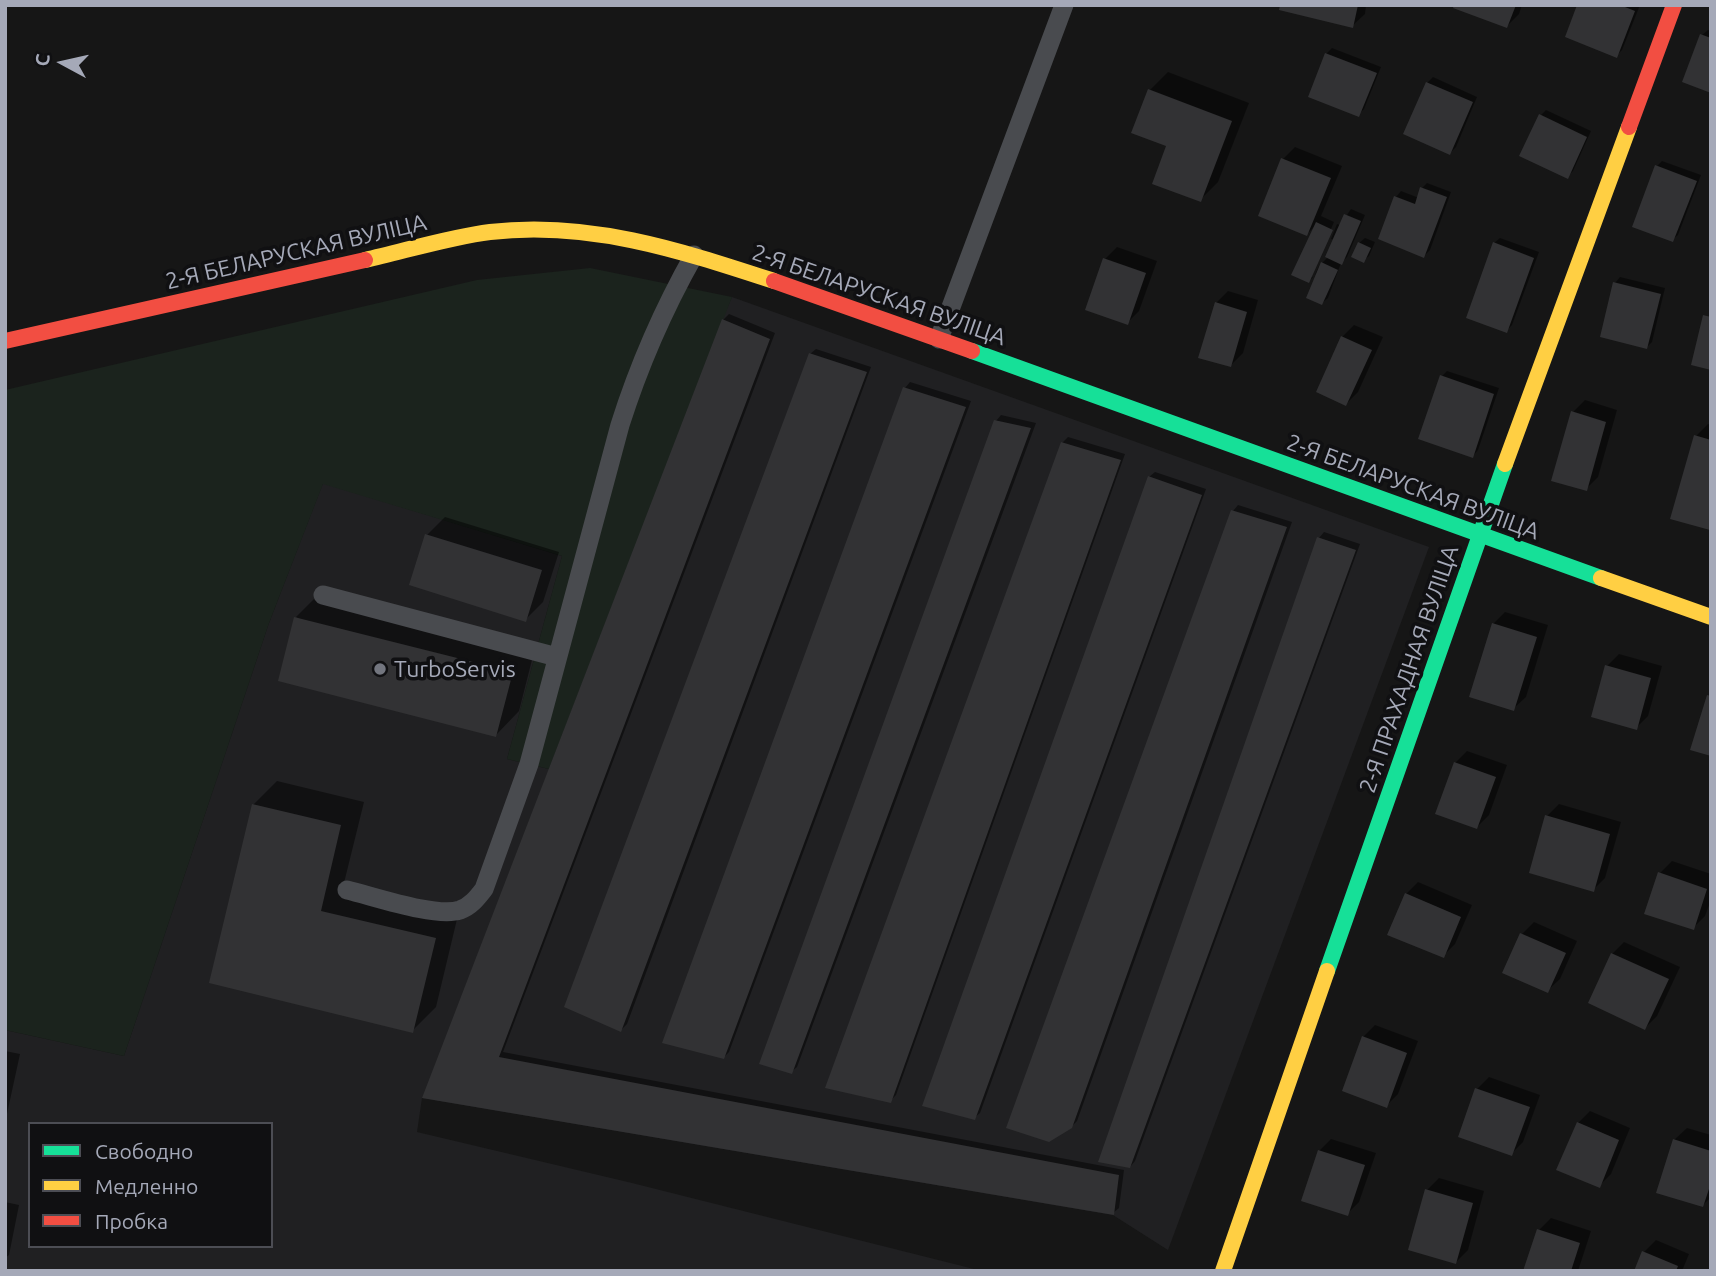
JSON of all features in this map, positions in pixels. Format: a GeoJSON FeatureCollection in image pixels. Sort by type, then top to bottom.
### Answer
{"type":"FeatureCollection","features":[{"type":"Feature","properties":{"kind":"street","name":"2-Я ПРАХАДНАЯ ВУЛІЦА"},"geometry":{"type":"LineString","coordinates":[[1223,1271],[1479,536],[1674,5]]}},
{"type":"Feature","properties":{"kind":"street","name":"2-Я БЕЛАРУСКАЯ ВУЛІЦА"},"geometry":{"type":"LineString","coordinates":[[5,341],[489,232],[542,229],[600,234],[656,244],[810,292],[1479,536],[1711,617]]}},
{"type":"Feature","properties":{"kind":"lane"},"geometry":{"type":"LineString","coordinates":[[939,339],[1064,5]]}},
{"type":"Feature","properties":{"kind":"lane"},"geometry":{"type":"LineString","coordinates":[[347,890],[445,912],[460,910],[474,902],[484,889],[529,764],[636,374],[670,298],[694,255]]}},
{"type":"Feature","properties":{"kind":"lane"},"geometry":{"type":"LineString","coordinates":[[323,595],[557,657]]}},
{"type":"Feature","properties":{"kind":"shaded area"},"geometry":{"type":"Polygon","coordinates":[[[590,268],[732,297],[549,769],[507,759],[562,556],[323,484],[269,623],[124,1056],[5,1030],[5,390],[477,280],[590,268]]]}},
{"type":"Feature","properties":{"kind":"shaded area"},"geometry":{"type":"Polygon","coordinates":[[[732,297],[1429,547],[1168,1250],[1113,1215],[422,1098],[417,1132],[982,1271],[5,1271],[5,1030],[124,1056],[269,623],[323,483],[562,556],[507,759],[549,769],[732,297]]]}},
{"type":"Feature","properties":{"kind":"building"},"geometry":{"type":"Polygon","coordinates":[[[1280,5],[1358,5],[1353,28],[1279,10],[1280,5]]]}},
{"type":"Feature","properties":{"kind":"building"},"geometry":{"type":"Polygon","coordinates":[[[1454,5],[1516,5],[1507,28],[1453,8],[1454,5]]]}},
{"type":"Feature","properties":{"kind":"building"},"geometry":{"type":"Polygon","coordinates":[[[1577,5],[1620,5],[1635,11],[1617,58],[1565,37],[1577,5]]]}},
{"type":"Feature","properties":{"kind":"building"},"geometry":{"type":"Polygon","coordinates":[[[1700,34],[1711,38],[1711,93],[1682,82],[1700,34]]]}},
{"type":"Feature","properties":{"kind":"building"},"geometry":{"type":"Polygon","coordinates":[[[1325,53],[1377,73],[1359,117],[1308,97],[1325,53]]]}},
{"type":"Feature","properties":{"kind":"building"},"geometry":{"type":"Polygon","coordinates":[[[1426,82],[1473,102],[1450,155],[1403,134],[1426,82]]]}},
{"type":"Feature","properties":{"kind":"building"},"geometry":{"type":"Polygon","coordinates":[[[1148,89],[1232,121],[1201,202],[1152,184],[1166,146],[1131,133],[1148,89]]]}},
{"type":"Feature","properties":{"kind":"building"},"geometry":{"type":"Polygon","coordinates":[[[1539,114],[1587,137],[1568,179],[1519,156],[1539,114]]]}},
{"type":"Feature","properties":{"kind":"building"},"geometry":{"type":"Polygon","coordinates":[[[1281,158],[1331,178],[1307,236],[1258,216],[1281,158]]]}},
{"type":"Feature","properties":{"kind":"building"},"geometry":{"type":"Polygon","coordinates":[[[1655,165],[1697,181],[1673,242],[1632,227],[1655,165]]]}},
{"type":"Feature","properties":{"kind":"building"},"geometry":{"type":"Polygon","coordinates":[[[1420,187],[1447,197],[1424,258],[1378,239],[1394,196],[1415,204],[1420,187]]]}},
{"type":"Feature","properties":{"kind":"building"},"geometry":{"type":"Polygon","coordinates":[[[1344,214],[1361,221],[1342,265],[1325,257],[1344,214]]]}},
{"type":"Feature","properties":{"kind":"building"},"geometry":{"type":"Polygon","coordinates":[[[1316,222],[1333,230],[1309,283],[1291,275],[1316,222]]]}},
{"type":"Feature","properties":{"kind":"building"},"geometry":{"type":"Polygon","coordinates":[[[1358,242],[1371,248],[1364,263],[1351,257],[1358,242]]]}},
{"type":"Feature","properties":{"kind":"building"},"geometry":{"type":"Polygon","coordinates":[[[1493,242],[1534,258],[1507,333],[1466,318],[1493,242]]]}},
{"type":"Feature","properties":{"kind":"building"},"geometry":{"type":"Polygon","coordinates":[[[1103,258],[1146,273],[1128,325],[1085,310],[1103,258]]]}},
{"type":"Feature","properties":{"kind":"building"},"geometry":{"type":"Polygon","coordinates":[[[1321,262],[1338,270],[1322,305],[1306,298],[1321,262]]]}},
{"type":"Feature","properties":{"kind":"building"},"geometry":{"type":"Polygon","coordinates":[[[1613,282],[1661,294],[1647,349],[1600,337],[1613,282]]]}},
{"type":"Feature","properties":{"kind":"building"},"geometry":{"type":"Polygon","coordinates":[[[1215,302],[1247,312],[1231,367],[1198,358],[1215,302]]]}},
{"type":"Feature","properties":{"kind":"building"},"geometry":{"type":"Polygon","coordinates":[[[1703,315],[1711,317],[1711,370],[1691,365],[1703,315]]]}},
{"type":"Feature","properties":{"kind":"building"},"geometry":{"type":"Polygon","coordinates":[[[722,319],[770,339],[499,1057],[1119,1175],[1114,1215],[422,1098],[722,319]]]}},
{"type":"Feature","properties":{"kind":"building"},"geometry":{"type":"Polygon","coordinates":[[[1341,336],[1372,350],[1346,406],[1316,392],[1341,336]]]}},
{"type":"Feature","properties":{"kind":"building"},"geometry":{"type":"Polygon","coordinates":[[[809,353],[867,372],[621,1032],[564,1007],[809,353]]]}},
{"type":"Feature","properties":{"kind":"building"},"geometry":{"type":"Polygon","coordinates":[[[1440,375],[1494,394],[1473,458],[1418,439],[1440,375]]]}},
{"type":"Feature","properties":{"kind":"building"},"geometry":{"type":"Polygon","coordinates":[[[903,387],[966,407],[724,1059],[662,1043],[903,387]]]}},
{"type":"Feature","properties":{"kind":"building"},"geometry":{"type":"Polygon","coordinates":[[[1571,411],[1606,422],[1587,491],[1551,481],[1571,411]]]}},
{"type":"Feature","properties":{"kind":"building"},"geometry":{"type":"Polygon","coordinates":[[[994,420],[1031,428],[792,1074],[759,1064],[994,420]]]}},
{"type":"Feature","properties":{"kind":"building"},"geometry":{"type":"Polygon","coordinates":[[[1694,435],[1711,440],[1710,530],[1670,519],[1694,435]]]}},
{"type":"Feature","properties":{"kind":"building"},"geometry":{"type":"Polygon","coordinates":[[[1061,442],[1121,460],[891,1103],[825,1088],[1061,442]]]}},
{"type":"Feature","properties":{"kind":"building"},"geometry":{"type":"Polygon","coordinates":[[[1148,476],[1202,495],[975,1120],[922,1106],[1148,476]]]}},
{"type":"Feature","properties":{"kind":"building"},"geometry":{"type":"Polygon","coordinates":[[[1231,510],[1287,527],[1072,1128],[1049,1142],[1006,1128],[1231,510]]]}},
{"type":"Feature","properties":{"kind":"building"},"geometry":{"type":"Polygon","coordinates":[[[425,534],[542,570],[526,622],[409,585],[425,534]]]}},
{"type":"Feature","properties":{"kind":"building"},"geometry":{"type":"Polygon","coordinates":[[[1317,537],[1356,550],[1130,1168],[1098,1162],[1317,537]]]}},
{"type":"Feature","properties":{"kind":"building"},"geometry":{"type":"Polygon","coordinates":[[[294,617],[513,672],[496,737],[278,681],[294,617]]]}},
{"type":"Feature","properties":{"kind":"building"},"geometry":{"type":"Polygon","coordinates":[[[1492,623],[1537,637],[1514,711],[1469,697],[1492,623]]]}},
{"type":"Feature","properties":{"kind":"building"},"geometry":{"type":"Polygon","coordinates":[[[1605,665],[1651,678],[1637,730],[1591,717],[1605,665]]]}},
{"type":"Feature","properties":{"kind":"building"},"geometry":{"type":"Polygon","coordinates":[[[1707,695],[1711,696],[1711,756],[1690,750],[1707,695]]]}},
{"type":"Feature","properties":{"kind":"building"},"geometry":{"type":"Polygon","coordinates":[[[1454,762],[1496,777],[1477,829],[1435,814],[1454,762]]]}},
{"type":"Feature","properties":{"kind":"building"},"geometry":{"type":"Polygon","coordinates":[[[252,804],[341,825],[321,911],[436,938],[413,1033],[209,983],[252,804]]]}},
{"type":"Feature","properties":{"kind":"building"},"geometry":{"type":"Polygon","coordinates":[[[1545,815],[1610,834],[1594,892],[1529,873],[1545,815]]]}},
{"type":"Feature","properties":{"kind":"building"},"geometry":{"type":"Polygon","coordinates":[[[1658,872],[1707,889],[1694,930],[1644,914],[1658,872]]]}},
{"type":"Feature","properties":{"kind":"building"},"geometry":{"type":"Polygon","coordinates":[[[1405,893],[1461,917],[1444,958],[1387,935],[1405,893]]]}},
{"type":"Feature","properties":{"kind":"building"},"geometry":{"type":"Polygon","coordinates":[[[1520,933],[1566,953],[1548,993],[1502,973],[1520,933]]]}},
{"type":"Feature","properties":{"kind":"building"},"geometry":{"type":"Polygon","coordinates":[[[1611,953],[1669,979],[1645,1030],[1588,1003],[1611,953]]]}},
{"type":"Feature","properties":{"kind":"building"},"geometry":{"type":"Polygon","coordinates":[[[1362,1036],[1407,1053],[1387,1108],[1342,1091],[1362,1036]]]}},
{"type":"Feature","properties":{"kind":"building"},"geometry":{"type":"Polygon","coordinates":[[[1475,1088],[1530,1107],[1512,1156],[1458,1137],[1475,1088]]]}},
{"type":"Feature","properties":{"kind":"building"},"geometry":{"type":"Polygon","coordinates":[[[1577,1122],[1619,1140],[1600,1188],[1556,1170],[1577,1122]]]}},
{"type":"Feature","properties":{"kind":"building"},"geometry":{"type":"Polygon","coordinates":[[[1673,1139],[1711,1151],[1711,1183],[1703,1207],[1656,1193],[1673,1139]]]}},
{"type":"Feature","properties":{"kind":"building"},"geometry":{"type":"Polygon","coordinates":[[[1318,1150],[1365,1165],[1348,1216],[1301,1201],[1318,1150]]]}},
{"type":"Feature","properties":{"kind":"building"},"geometry":{"type":"Polygon","coordinates":[[[1425,1189],[1473,1203],[1456,1264],[1408,1250],[1425,1189]]]}},
{"type":"Feature","properties":{"kind":"building"},"geometry":{"type":"Polygon","coordinates":[[[1537,1229],[1580,1243],[1571,1271],[1523,1271],[1537,1229]]]}},
{"type":"Feature","properties":{"kind":"building"},"geometry":{"type":"Polygon","coordinates":[[[1642,1251],[1678,1266],[1676,1271],[1634,1271],[1642,1251]]]}},
{"type":"Feature","properties":{"kind":"traffic: fast"},"geometry":{"type":"LineString","coordinates":[[972,351],[1601,578]]}},
{"type":"Feature","properties":{"kind":"traffic: fast"},"geometry":{"type":"LineString","coordinates":[[1327,971],[1505,464]]}},
{"type":"Feature","properties":{"kind":"traffic: slow"},"geometry":{"type":"LineString","coordinates":[[1505,464],[1629,127]]}},
{"type":"Feature","properties":{"kind":"traffic: slow"},"geometry":{"type":"LineString","coordinates":[[365,260],[475,234],[527,229],[563,230],[599,234],[670,249],[774,281]]}},
{"type":"Feature","properties":{"kind":"traffic: slow"},"geometry":{"type":"LineString","coordinates":[[1601,578],[1711,617]]}},
{"type":"Feature","properties":{"kind":"traffic: slow"},"geometry":{"type":"LineString","coordinates":[[1223,1271],[1327,971]]}},
{"type":"Feature","properties":{"kind":"traffic: jam"},"geometry":{"type":"LineString","coordinates":[[1629,127],[1674,5]]}},
{"type":"Feature","properties":{"kind":"traffic: jam"},"geometry":{"type":"LineString","coordinates":[[5,341],[365,260]]}},
{"type":"Feature","properties":{"kind":"traffic: jam"},"geometry":{"type":"LineString","coordinates":[[774,281],[972,351]]}},
{"type":"Feature","properties":{"kind":"place","name":"TurboServis"},"geometry":{"type":"Point","coordinates":[380,669]}}]}
